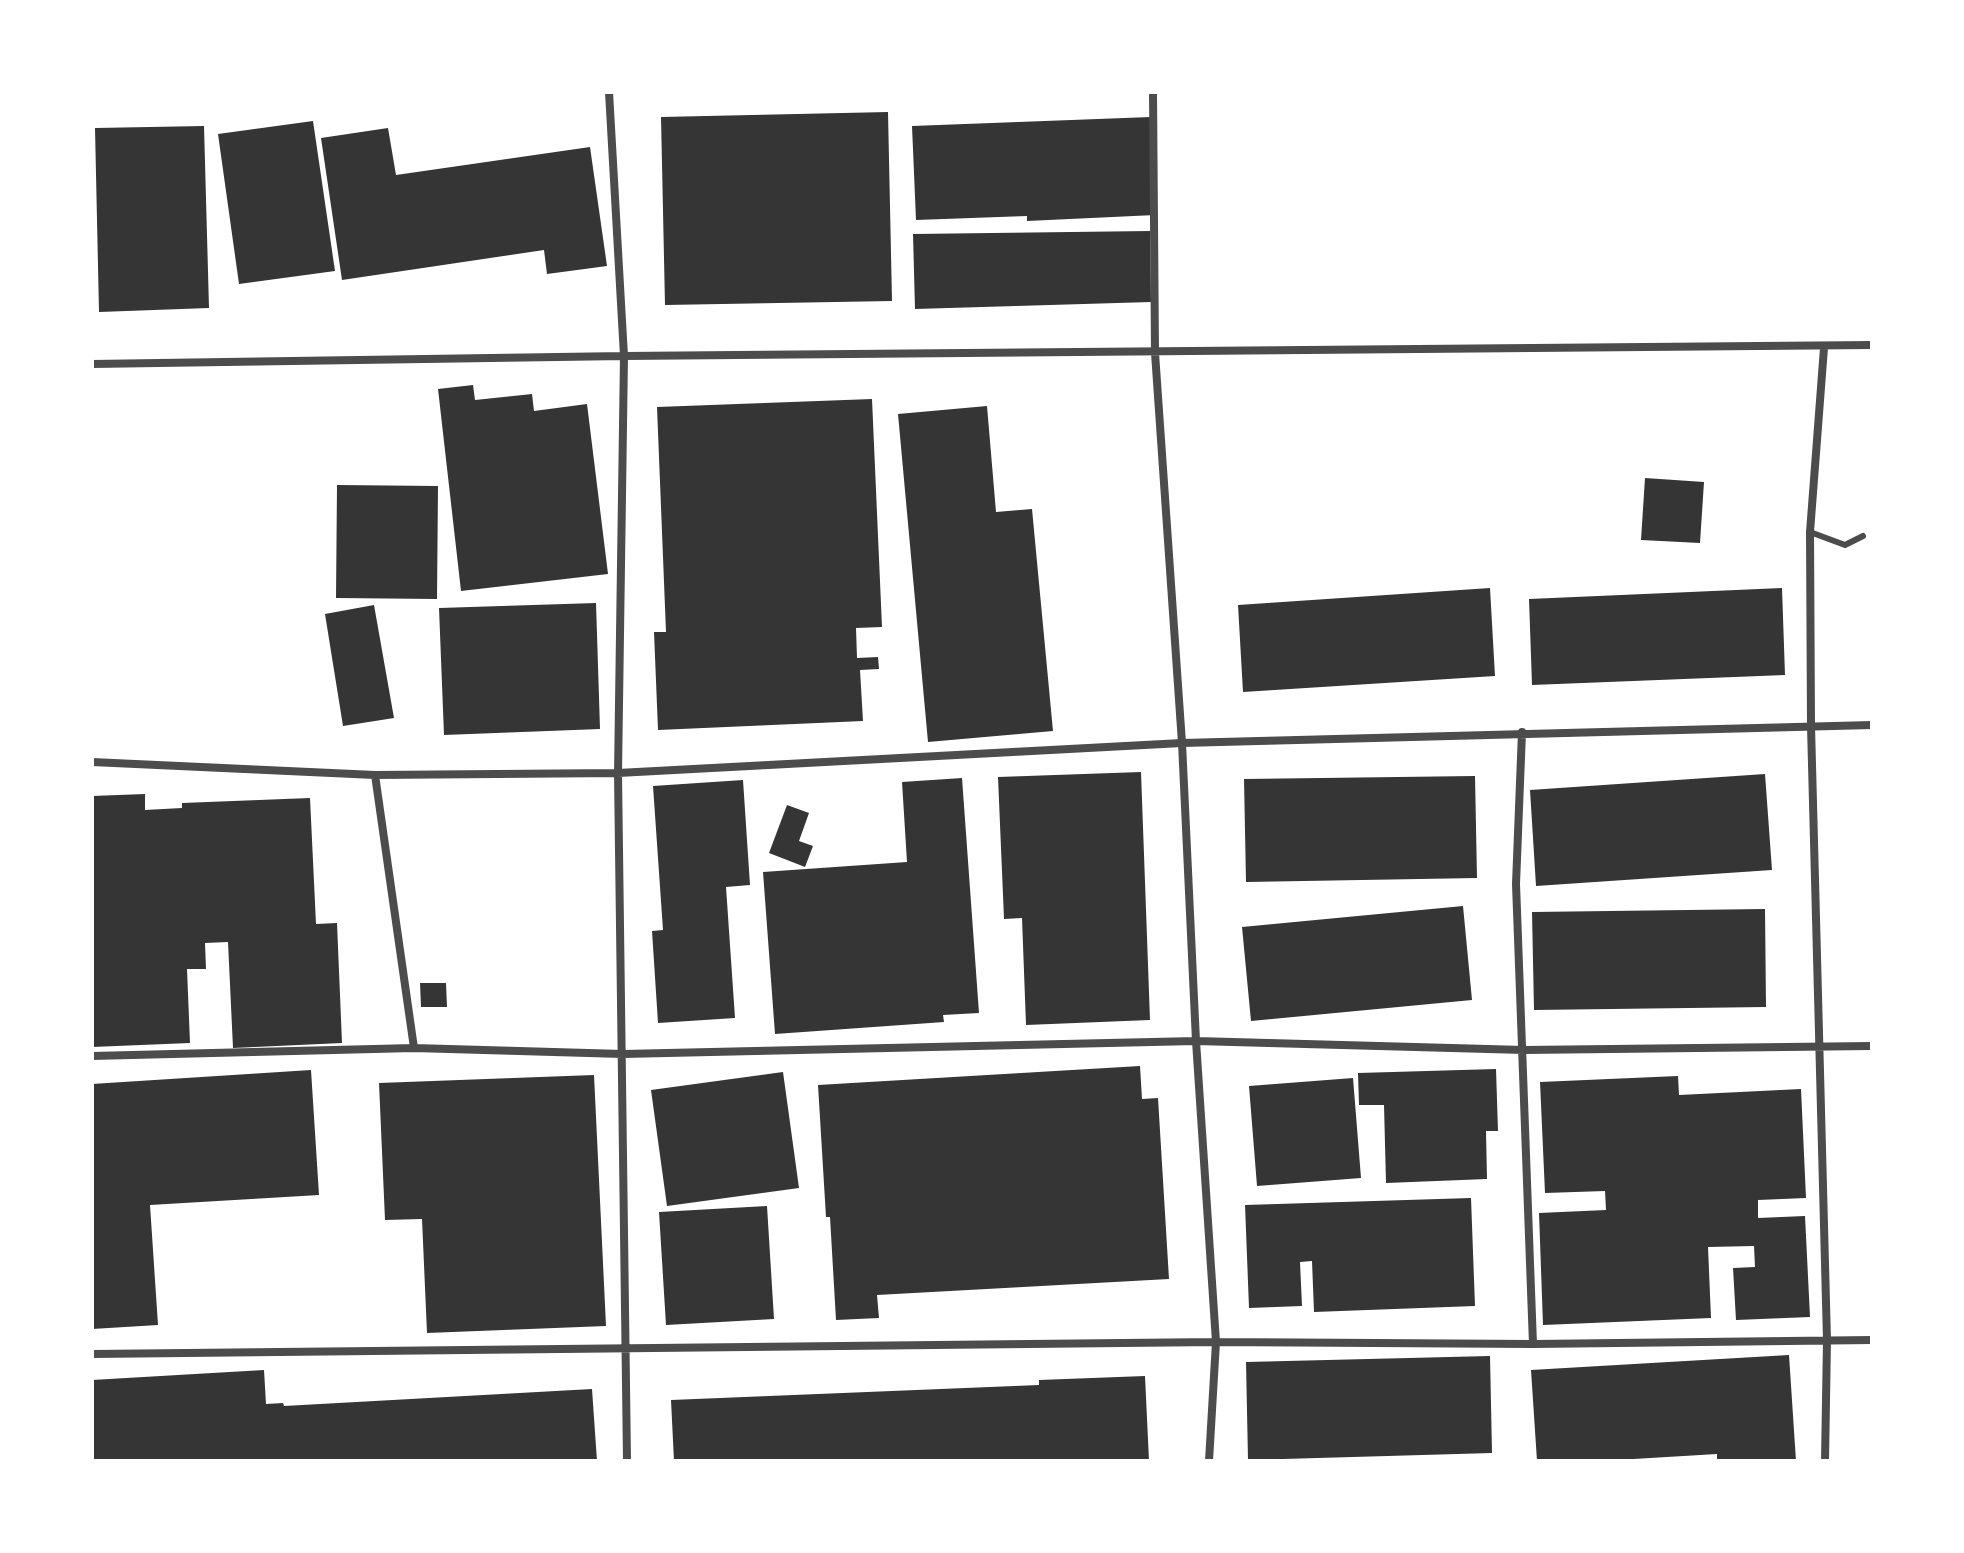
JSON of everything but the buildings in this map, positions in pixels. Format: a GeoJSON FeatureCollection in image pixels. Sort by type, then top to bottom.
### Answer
{"type":"FeatureCollection","features":[{"type":"Feature","properties":{"kind":"street"},"geometry":{"type":"LineString","coordinates":[[609,92],[624,356],[618,773],[627,1461]]}},
{"type":"Feature","properties":{"kind":"street"},"geometry":{"type":"LineString","coordinates":[[1153,92],[1155,353],[1182,743],[1196,1041],[1216,1342],[1209,1461]]}},
{"type":"Feature","properties":{"kind":"street"},"geometry":{"type":"LineString","coordinates":[[92,364],[624,356],[1824,348],[1872,345]]}},
{"type":"Feature","properties":{"kind":"street"},"geometry":{"type":"LineString","coordinates":[[1824,348],[1810,532],[1811,726],[1827,1340],[1825,1461]]}},
{"type":"Feature","properties":{"kind":"street"},"geometry":{"type":"LineString","coordinates":[[92,762],[375,775],[618,773],[1182,743],[1872,725]]}},
{"type":"Feature","properties":{"kind":"street"},"geometry":{"type":"LineString","coordinates":[[1522,732],[1516,884],[1533,1344]]}},
{"type":"Feature","properties":{"kind":"street"},"geometry":{"type":"LineString","coordinates":[[375,775],[414,1048]]}},
{"type":"Feature","properties":{"kind":"street"},"geometry":{"type":"LineString","coordinates":[[92,1056],[414,1048],[623,1054],[1196,1041],[1524,1050],[1872,1046]]}},
{"type":"Feature","properties":{"kind":"street"},"geometry":{"type":"LineString","coordinates":[[92,1354],[1216,1342],[1533,1344],[1872,1340]]}},
{"type":"Feature","properties":{"kind":"lane"},"geometry":{"type":"LineString","coordinates":[[1810,532],[1845,545],[1863,536]]}}]}
